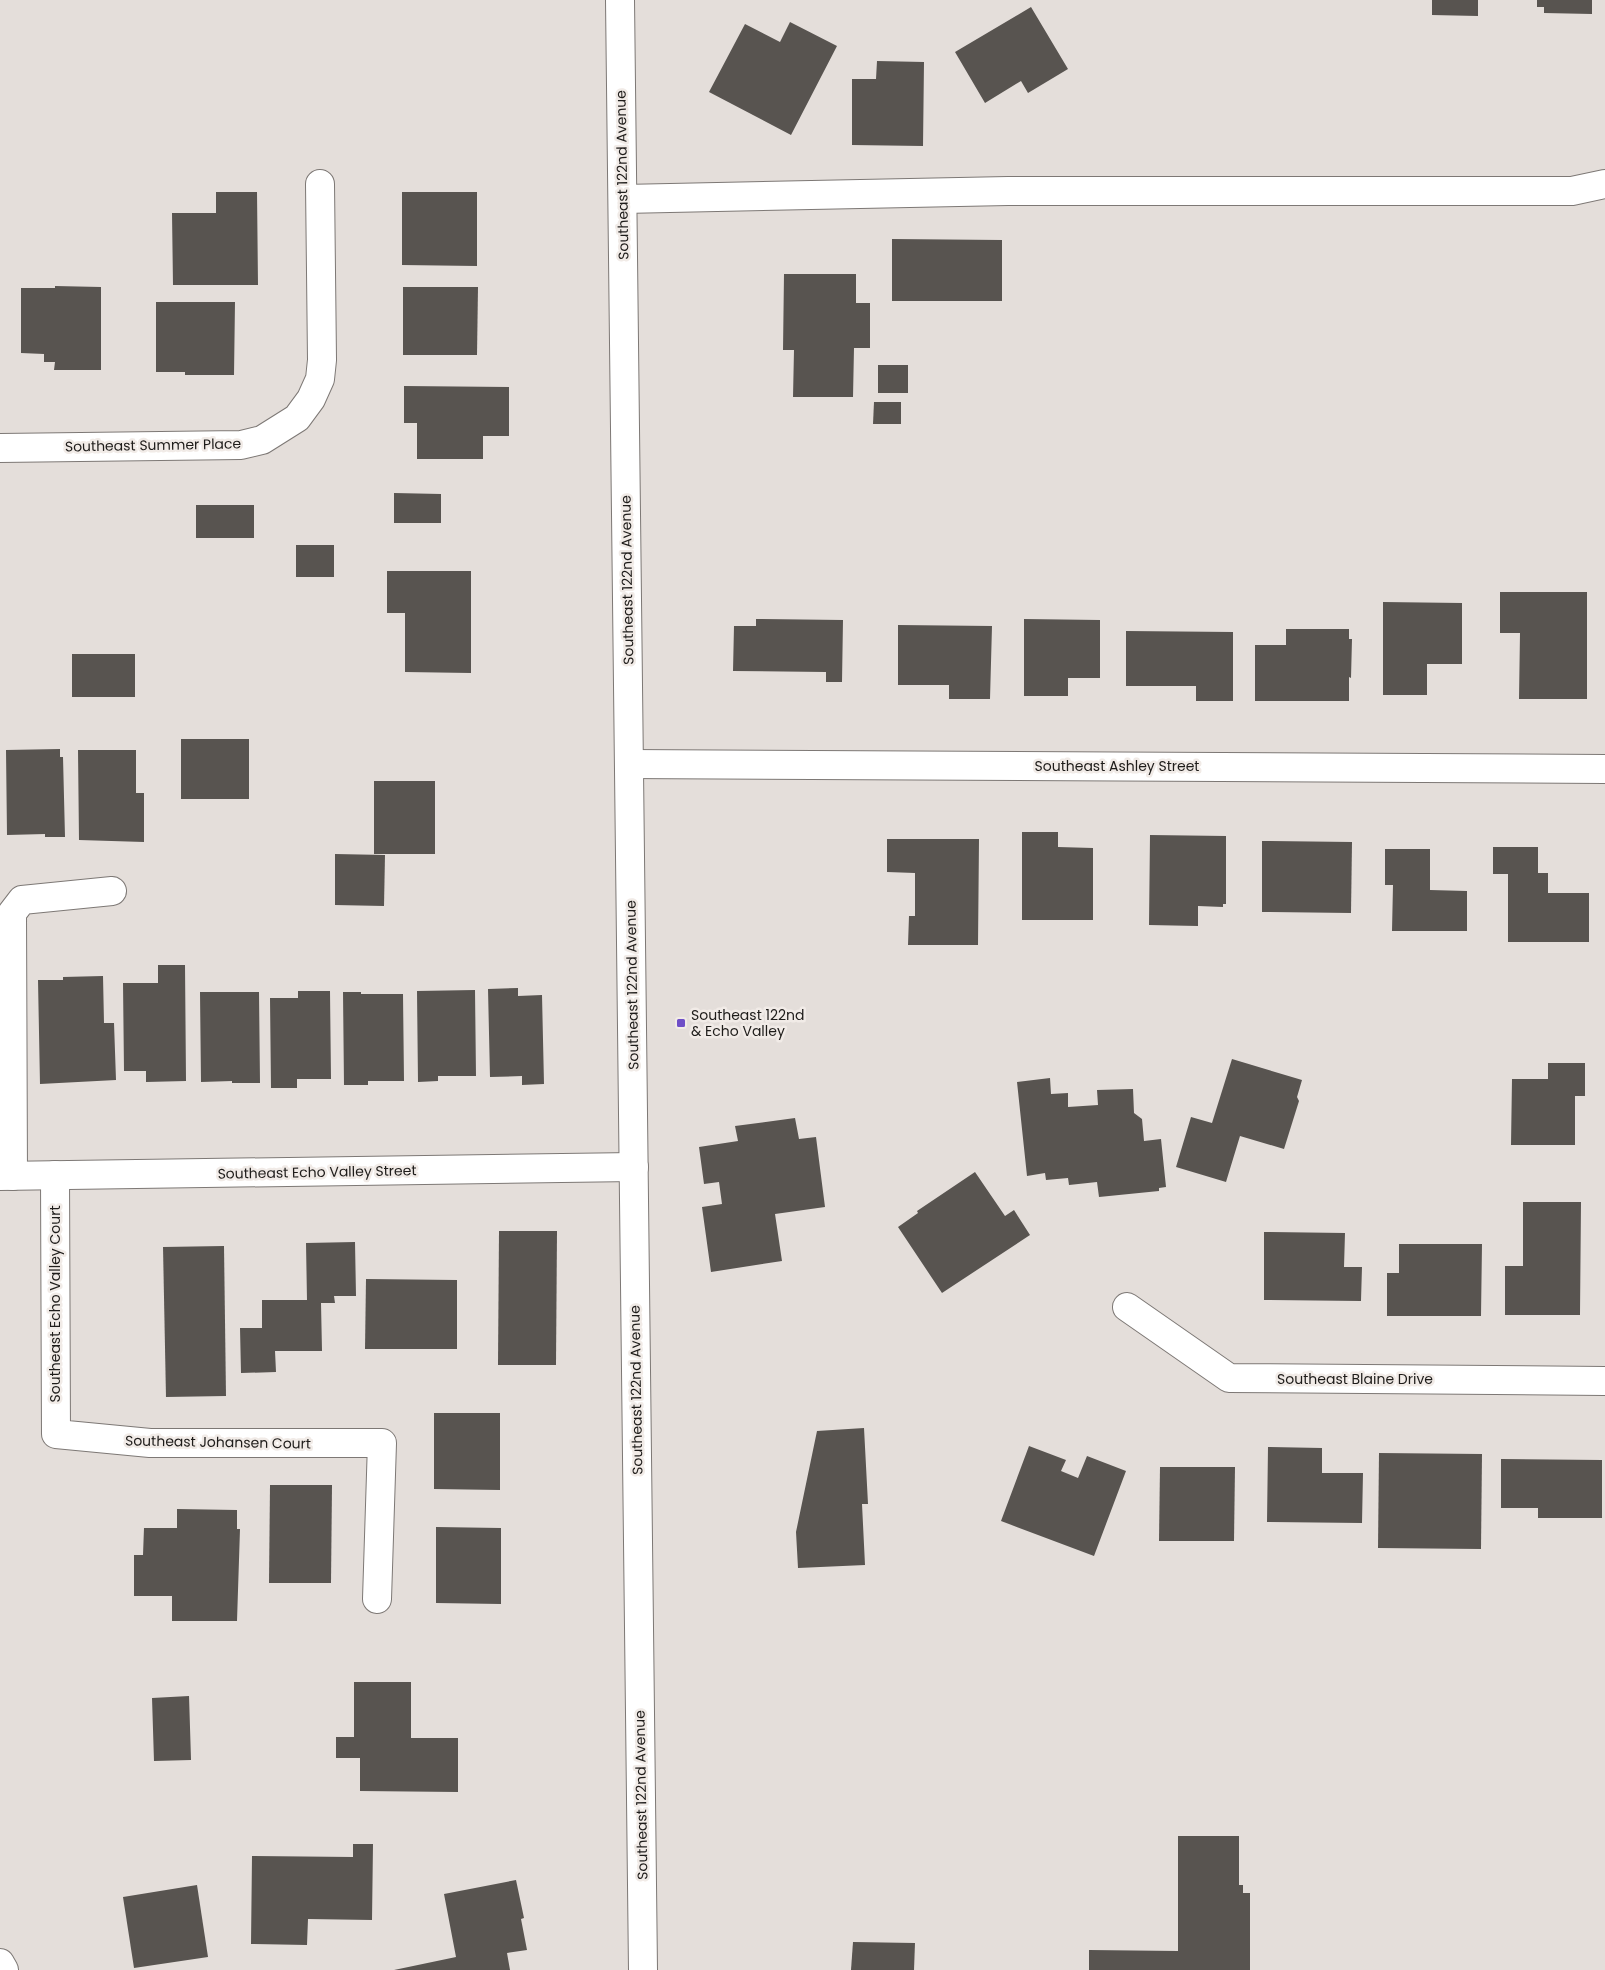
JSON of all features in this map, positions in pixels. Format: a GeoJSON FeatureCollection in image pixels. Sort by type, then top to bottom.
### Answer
{"type":"FeatureCollection","features":[{"type":"Feature","properties":{"kind":"street","name":"Southeast 122nd Avenue"},"geometry":{"type":"LineString","coordinates":[[620,0],[643,1970]]}},
{"type":"Feature","properties":{"kind":"street","name":"Southeast Summer Place"},"geometry":{"type":"LineString","coordinates":[[0,448],[241,445],[262,440],[297,418],[311,398],[320,379],[322,360],[320,184]]}},
{"type":"Feature","properties":{"kind":"street"},"geometry":{"type":"LineString","coordinates":[[622,200],[1008,191],[1572,191],[1605,184]]}},
{"type":"Feature","properties":{"kind":"street","name":"Southeast Ashley Street"},"geometry":{"type":"LineString","coordinates":[[629,764],[1605,769]]}},
{"type":"Feature","properties":{"kind":"street"},"geometry":{"type":"LineString","coordinates":[[6,1176],[12,913],[22,900],[112,891]]}},
{"type":"Feature","properties":{"kind":"street","name":"Southeast Echo Valley Street"},"geometry":{"type":"LineString","coordinates":[[6,1176],[634,1167]]}},
{"type":"Feature","properties":{"kind":"street","name":"Southeast Echo Valley Court"},"geometry":{"type":"LineString","coordinates":[[55,1175],[56,1434]]}},
{"type":"Feature","properties":{"kind":"street","name":"Southeast Blaine Drive"},"geometry":{"type":"LineString","coordinates":[[1127,1307],[1229,1378],[1605,1381]]}},
{"type":"Feature","properties":{"kind":"street","name":"Southeast Johansen Court"},"geometry":{"type":"LineString","coordinates":[[56,1434],[150,1443],[382,1443],[377,1599]]}},
{"type":"Feature","properties":{"kind":"street"},"geometry":{"type":"LineString","coordinates":[[0,1963],[4,1970]]}},
{"type":"Feature","properties":{"kind":"building"},"geometry":{"type":"Polygon","coordinates":[[[1432,0],[1478,0],[1478,16],[1432,15],[1432,0]]]}},
{"type":"Feature","properties":{"kind":"building"},"geometry":{"type":"Polygon","coordinates":[[[1537,0],[1592,0],[1592,14],[1544,13],[1544,7],[1537,7],[1537,0]]]}},
{"type":"Feature","properties":{"kind":"building"},"geometry":{"type":"Polygon","coordinates":[[[1031,7],[1068,69],[1028,93],[1021,81],[985,103],[955,52],[1031,7]]]}},
{"type":"Feature","properties":{"kind":"building"},"geometry":{"type":"Polygon","coordinates":[[[790,22],[837,46],[791,135],[709,92],[745,24],[780,42],[790,22]]]}},
{"type":"Feature","properties":{"kind":"building"},"geometry":{"type":"Polygon","coordinates":[[[877,61],[924,62],[923,146],[852,145],[852,79],[876,79],[877,61]]]}},
{"type":"Feature","properties":{"kind":"building"},"geometry":{"type":"Polygon","coordinates":[[[216,192],[257,192],[258,285],[173,285],[172,213],[216,213],[216,192]]]}},
{"type":"Feature","properties":{"kind":"building"},"geometry":{"type":"Polygon","coordinates":[[[402,192],[477,192],[477,266],[402,265],[402,192]]]}},
{"type":"Feature","properties":{"kind":"building"},"geometry":{"type":"Polygon","coordinates":[[[892,239],[1002,240],[1002,301],[892,301],[892,239]]]}},
{"type":"Feature","properties":{"kind":"building"},"geometry":{"type":"Polygon","coordinates":[[[784,274],[856,274],[856,303],[870,303],[870,348],[854,348],[853,397],[793,397],[794,350],[783,350],[784,274]]]}},
{"type":"Feature","properties":{"kind":"building"},"geometry":{"type":"Polygon","coordinates":[[[55,286],[101,287],[101,370],[54,370],[55,362],[44,362],[44,354],[21,353],[21,288],[55,288],[55,286]]]}},
{"type":"Feature","properties":{"kind":"building"},"geometry":{"type":"Polygon","coordinates":[[[403,287],[478,287],[477,355],[403,355],[403,287]]]}},
{"type":"Feature","properties":{"kind":"building"},"geometry":{"type":"Polygon","coordinates":[[[156,302],[235,302],[234,375],[185,375],[185,372],[156,372],[156,302]]]}},
{"type":"Feature","properties":{"kind":"building"},"geometry":{"type":"Polygon","coordinates":[[[878,365],[908,365],[908,393],[878,393],[878,365]]]}},
{"type":"Feature","properties":{"kind":"building"},"geometry":{"type":"Polygon","coordinates":[[[404,386],[509,387],[509,436],[483,436],[483,459],[417,459],[417,423],[404,423],[404,386]]]}},
{"type":"Feature","properties":{"kind":"building"},"geometry":{"type":"Polygon","coordinates":[[[874,402],[901,402],[901,424],[873,424],[874,402]]]}},
{"type":"Feature","properties":{"kind":"building"},"geometry":{"type":"Polygon","coordinates":[[[394,493],[441,494],[441,523],[394,523],[394,493]]]}},
{"type":"Feature","properties":{"kind":"building"},"geometry":{"type":"Polygon","coordinates":[[[196,505],[254,505],[254,538],[196,538],[196,505]]]}},
{"type":"Feature","properties":{"kind":"building"},"geometry":{"type":"Polygon","coordinates":[[[296,545],[334,545],[334,577],[296,577],[296,545]]]}},
{"type":"Feature","properties":{"kind":"building"},"geometry":{"type":"Polygon","coordinates":[[[387,571],[471,571],[471,673],[405,672],[405,613],[387,613],[387,571]]]}},
{"type":"Feature","properties":{"kind":"building"},"geometry":{"type":"Polygon","coordinates":[[[1500,592],[1587,592],[1587,699],[1519,699],[1520,633],[1500,633],[1500,592]]]}},
{"type":"Feature","properties":{"kind":"building"},"geometry":{"type":"Polygon","coordinates":[[[1383,602],[1462,603],[1462,664],[1427,664],[1427,695],[1383,695],[1383,602]]]}},
{"type":"Feature","properties":{"kind":"building"},"geometry":{"type":"Polygon","coordinates":[[[756,619],[843,620],[842,682],[826,682],[826,672],[733,671],[734,626],[756,626],[756,619]]]}},
{"type":"Feature","properties":{"kind":"building"},"geometry":{"type":"Polygon","coordinates":[[[1024,619],[1100,620],[1100,678],[1068,678],[1068,696],[1024,696],[1024,619]]]}},
{"type":"Feature","properties":{"kind":"building"},"geometry":{"type":"Polygon","coordinates":[[[898,625],[992,626],[990,699],[949,699],[949,685],[898,685],[898,625]]]}},
{"type":"Feature","properties":{"kind":"building"},"geometry":{"type":"Polygon","coordinates":[[[1286,629],[1349,629],[1349,639],[1352,639],[1349,701],[1255,701],[1255,645],[1286,645],[1286,629]]]}},
{"type":"Feature","properties":{"kind":"building"},"geometry":{"type":"Polygon","coordinates":[[[1126,631],[1233,632],[1233,701],[1196,701],[1196,686],[1126,686],[1126,631]]]}},
{"type":"Feature","properties":{"kind":"building"},"geometry":{"type":"Polygon","coordinates":[[[72,654],[135,654],[135,697],[72,697],[72,654]]]}},
{"type":"Feature","properties":{"kind":"building"},"geometry":{"type":"Polygon","coordinates":[[[181,739],[249,739],[249,799],[181,799],[181,739]]]}},
{"type":"Feature","properties":{"kind":"building"},"geometry":{"type":"Polygon","coordinates":[[[60,749],[60,757],[63,757],[65,837],[45,837],[45,834],[7,835],[6,750],[60,749]]]}},
{"type":"Feature","properties":{"kind":"building"},"geometry":{"type":"Polygon","coordinates":[[[78,750],[136,750],[136,793],[144,793],[144,842],[79,840],[78,750]]]}},
{"type":"Feature","properties":{"kind":"building"},"geometry":{"type":"Polygon","coordinates":[[[374,781],[435,781],[435,854],[374,854],[374,781]]]}},
{"type":"Feature","properties":{"kind":"building"},"geometry":{"type":"Polygon","coordinates":[[[1022,832],[1058,832],[1058,847],[1093,848],[1093,920],[1022,920],[1022,832]]]}},
{"type":"Feature","properties":{"kind":"building"},"geometry":{"type":"Polygon","coordinates":[[[1150,835],[1226,836],[1226,904],[1223,904],[1223,907],[1198,906],[1198,926],[1149,925],[1150,835]]]}},
{"type":"Feature","properties":{"kind":"building"},"geometry":{"type":"Polygon","coordinates":[[[887,839],[979,839],[978,945],[908,945],[909,916],[915,916],[915,873],[887,872],[887,839]]]}},
{"type":"Feature","properties":{"kind":"building"},"geometry":{"type":"Polygon","coordinates":[[[1262,841],[1352,842],[1351,913],[1262,912],[1262,841]]]}},
{"type":"Feature","properties":{"kind":"building"},"geometry":{"type":"Polygon","coordinates":[[[1493,847],[1538,847],[1538,873],[1548,873],[1548,893],[1589,893],[1589,942],[1508,942],[1508,874],[1493,874],[1493,847]]]}},
{"type":"Feature","properties":{"kind":"building"},"geometry":{"type":"Polygon","coordinates":[[[1385,849],[1430,849],[1430,890],[1467,891],[1467,931],[1392,931],[1393,885],[1385,885],[1385,849]]]}},
{"type":"Feature","properties":{"kind":"building"},"geometry":{"type":"Polygon","coordinates":[[[335,854],[385,855],[384,906],[335,905],[335,854]]]}},
{"type":"Feature","properties":{"kind":"building"},"geometry":{"type":"Polygon","coordinates":[[[158,965],[185,965],[186,1081],[146,1082],[146,1071],[124,1071],[123,983],[158,983],[158,965]]]}},
{"type":"Feature","properties":{"kind":"building"},"geometry":{"type":"Polygon","coordinates":[[[103,976],[104,1023],[114,1023],[116,1080],[40,1084],[38,980],[63,980],[63,977],[103,976]]]}},
{"type":"Feature","properties":{"kind":"building"},"geometry":{"type":"Polygon","coordinates":[[[518,988],[518,996],[542,995],[544,1084],[522,1085],[522,1076],[490,1077],[488,989],[518,988]]]}},
{"type":"Feature","properties":{"kind":"building"},"geometry":{"type":"Polygon","coordinates":[[[475,990],[476,1076],[438,1076],[438,1081],[418,1082],[417,991],[475,990]]]}},
{"type":"Feature","properties":{"kind":"building"},"geometry":{"type":"Polygon","coordinates":[[[298,991],[330,991],[331,1079],[297,1079],[297,1088],[271,1088],[270,998],[298,998],[298,991]]]}},
{"type":"Feature","properties":{"kind":"building"},"geometry":{"type":"Polygon","coordinates":[[[200,992],[259,992],[260,1083],[232,1083],[232,1081],[201,1082],[200,992]]]}},
{"type":"Feature","properties":{"kind":"building"},"geometry":{"type":"Polygon","coordinates":[[[343,992],[403,994],[404,1081],[368,1081],[368,1085],[344,1085],[343,992]]]}},
{"type":"Feature","properties":{"kind":"building"},"geometry":{"type":"Polygon","coordinates":[[[1232,1059],[1302,1080],[1297,1097],[1299,1101],[1284,1149],[1240,1136],[1226,1182],[1176,1167],[1191,1117],[1212,1123],[1232,1059]]]}},
{"type":"Feature","properties":{"kind":"building"},"geometry":{"type":"Polygon","coordinates":[[[1548,1063],[1585,1063],[1585,1096],[1575,1096],[1575,1145],[1511,1145],[1512,1079],[1548,1079],[1548,1063]]]}},
{"type":"Feature","properties":{"kind":"building"},"geometry":{"type":"Polygon","coordinates":[[[1050,1078],[1051,1094],[1068,1093],[1068,1107],[1098,1105],[1097,1090],[1133,1089],[1134,1113],[1142,1119],[1144,1141],[1161,1139],[1166,1187],[1159,1188],[1159,1191],[1099,1197],[1097,1182],[1069,1185],[1068,1178],[1046,1180],[1045,1173],[1027,1176],[1017,1082],[1050,1078]]]}},
{"type":"Feature","properties":{"kind":"building"},"geometry":{"type":"Polygon","coordinates":[[[795,1118],[799,1139],[816,1137],[825,1207],[775,1214],[782,1261],[711,1272],[702,1207],[722,1204],[719,1182],[704,1184],[699,1147],[738,1141],[735,1126],[795,1118]]]}},
{"type":"Feature","properties":{"kind":"building"},"geometry":{"type":"Polygon","coordinates":[[[975,1172],[1005,1216],[1014,1210],[1030,1235],[942,1293],[898,1227],[918,1213],[917,1211],[975,1172]]]}},
{"type":"Feature","properties":{"kind":"building"},"geometry":{"type":"Polygon","coordinates":[[[1523,1202],[1581,1202],[1580,1315],[1505,1315],[1505,1266],[1523,1266],[1523,1202]]]}},
{"type":"Feature","properties":{"kind":"building"},"geometry":{"type":"Polygon","coordinates":[[[499,1231],[557,1231],[556,1365],[498,1365],[499,1231]]]}},
{"type":"Feature","properties":{"kind":"building"},"geometry":{"type":"Polygon","coordinates":[[[1264,1232],[1345,1233],[1344,1267],[1362,1267],[1361,1301],[1264,1300],[1264,1232]]]}},
{"type":"Feature","properties":{"kind":"building"},"geometry":{"type":"Polygon","coordinates":[[[355,1242],[356,1296],[334,1296],[335,1303],[321,1303],[322,1351],[275,1351],[276,1372],[241,1373],[240,1328],[262,1328],[262,1300],[307,1300],[306,1243],[355,1242]]]}},
{"type":"Feature","properties":{"kind":"building"},"geometry":{"type":"Polygon","coordinates":[[[1399,1244],[1482,1244],[1481,1316],[1387,1316],[1387,1273],[1399,1273],[1399,1244]]]}},
{"type":"Feature","properties":{"kind":"building"},"geometry":{"type":"Polygon","coordinates":[[[224,1246],[226,1396],[166,1397],[163,1247],[224,1246]]]}},
{"type":"Feature","properties":{"kind":"building"},"geometry":{"type":"Polygon","coordinates":[[[366,1279],[457,1280],[457,1349],[365,1349],[366,1279]]]}},
{"type":"Feature","properties":{"kind":"building"},"geometry":{"type":"Polygon","coordinates":[[[434,1413],[500,1413],[500,1490],[434,1489],[434,1413]]]}},
{"type":"Feature","properties":{"kind":"building"},"geometry":{"type":"Polygon","coordinates":[[[864,1428],[868,1504],[862,1504],[865,1565],[798,1568],[796,1532],[817,1431],[864,1428]]]}},
{"type":"Feature","properties":{"kind":"building"},"geometry":{"type":"Polygon","coordinates":[[[1029,1446],[1066,1460],[1061,1471],[1078,1478],[1087,1456],[1126,1471],[1094,1556],[1001,1521],[1029,1446]]]}},
{"type":"Feature","properties":{"kind":"building"},"geometry":{"type":"Polygon","coordinates":[[[1268,1447],[1322,1448],[1322,1473],[1363,1473],[1362,1523],[1267,1522],[1268,1447]]]}},
{"type":"Feature","properties":{"kind":"building"},"geometry":{"type":"Polygon","coordinates":[[[1379,1453],[1482,1454],[1481,1549],[1378,1548],[1379,1453]]]}},
{"type":"Feature","properties":{"kind":"building"},"geometry":{"type":"Polygon","coordinates":[[[1501,1459],[1602,1460],[1602,1518],[1538,1518],[1538,1508],[1501,1508],[1501,1459]]]}},
{"type":"Feature","properties":{"kind":"building"},"geometry":{"type":"Polygon","coordinates":[[[1160,1467],[1235,1467],[1234,1541],[1159,1541],[1160,1467]]]}},
{"type":"Feature","properties":{"kind":"building"},"geometry":{"type":"Polygon","coordinates":[[[270,1485],[332,1485],[331,1583],[269,1583],[270,1485]]]}},
{"type":"Feature","properties":{"kind":"building"},"geometry":{"type":"Polygon","coordinates":[[[177,1509],[237,1510],[237,1529],[240,1529],[237,1621],[172,1621],[172,1596],[134,1596],[134,1555],[143,1555],[144,1528],[177,1528],[177,1509]]]}},
{"type":"Feature","properties":{"kind":"building"},"geometry":{"type":"Polygon","coordinates":[[[436,1527],[501,1528],[501,1604],[436,1603],[436,1527]]]}},
{"type":"Feature","properties":{"kind":"building"},"geometry":{"type":"Polygon","coordinates":[[[354,1682],[411,1682],[411,1738],[458,1738],[458,1792],[360,1791],[360,1758],[336,1758],[336,1737],[354,1737],[354,1682]]]}},
{"type":"Feature","properties":{"kind":"building"},"geometry":{"type":"Polygon","coordinates":[[[189,1696],[191,1760],[154,1761],[152,1698],[189,1696]]]}},
{"type":"Feature","properties":{"kind":"building"},"geometry":{"type":"Polygon","coordinates":[[[1178,1836],[1239,1836],[1239,1885],[1243,1885],[1243,1893],[1250,1893],[1250,1970],[1089,1970],[1089,1950],[1178,1951],[1178,1836]]]}},
{"type":"Feature","properties":{"kind":"building"},"geometry":{"type":"Polygon","coordinates":[[[353,1844],[373,1844],[372,1920],[308,1919],[307,1945],[251,1944],[252,1856],[353,1857],[353,1844]]]}},
{"type":"Feature","properties":{"kind":"building"},"geometry":{"type":"Polygon","coordinates":[[[516,1880],[524,1918],[521,1919],[527,1950],[507,1953],[510,1970],[394,1970],[456,1957],[444,1894],[516,1880]]]}},
{"type":"Feature","properties":{"kind":"building"},"geometry":{"type":"Polygon","coordinates":[[[197,1885],[208,1957],[134,1968],[123,1897],[197,1885]]]}},
{"type":"Feature","properties":{"kind":"building"},"geometry":{"type":"Polygon","coordinates":[[[853,1942],[915,1943],[914,1970],[851,1970],[853,1942]]]}},
{"type":"Feature","properties":{"kind":"place","name":"Southeast 122nd & Echo Valley"},"geometry":{"type":"Point","coordinates":[681,1023]}}]}
